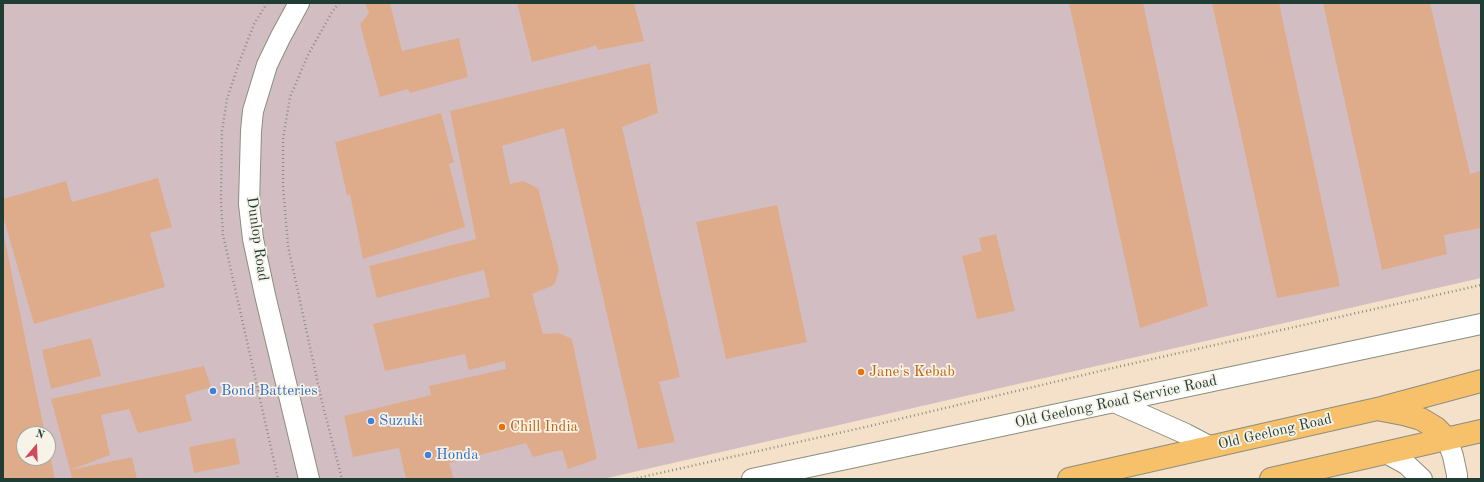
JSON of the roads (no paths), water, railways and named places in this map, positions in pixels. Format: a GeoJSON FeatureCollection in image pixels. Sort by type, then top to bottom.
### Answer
{"type":"FeatureCollection","features":[{"type":"Feature","properties":{"kind":"main road","name":"Old Geelong Road"},"geometry":{"type":"LineString","coordinates":[[1069,479],[1376,409],[1481,381]]}},
{"type":"Feature","properties":{"kind":"main road"},"geometry":{"type":"LineString","coordinates":[[1376,409],[1420,419],[1436,428],[1447,439]]}},
{"type":"Feature","properties":{"kind":"main road"},"geometry":{"type":"LineString","coordinates":[[1271,479],[1481,431]]}},
{"type":"Feature","properties":{"kind":"street","name":"Dunlop Road"},"geometry":{"type":"LineString","coordinates":[[299,3],[267,65],[253,111],[249,204],[253,239],[265,295],[309,479]]}},
{"type":"Feature","properties":{"kind":"street","name":"Old Geelong Road Service Road"},"geometry":{"type":"LineString","coordinates":[[752,479],[1481,324]]}},
{"type":"Feature","properties":{"kind":"street"},"geometry":{"type":"LineString","coordinates":[[1114,402],[1165,424],[1211,447]]}},
{"type":"Feature","properties":{"kind":"street"},"geometry":{"type":"LineString","coordinates":[[1447,439],[1453,456],[1457,479]]}},
{"type":"Feature","properties":{"kind":"street"},"geometry":{"type":"LineString","coordinates":[[1386,453],[1406,464],[1422,479]]}},
{"type":"Feature","properties":{"kind":"place","name":"Jane's Kebab"},"geometry":{"type":"Point","coordinates":[861,372]}},
{"type":"Feature","properties":{"kind":"place","name":"Bond Batteries"},"geometry":{"type":"Point","coordinates":[213,391]}},
{"type":"Feature","properties":{"kind":"place","name":"Suzuki"},"geometry":{"type":"Point","coordinates":[371,421]}},
{"type":"Feature","properties":{"kind":"place","name":"Chill India"},"geometry":{"type":"Point","coordinates":[502,427]}},
{"type":"Feature","properties":{"kind":"place","name":"Honda"},"geometry":{"type":"Point","coordinates":[428,455]}}]}
